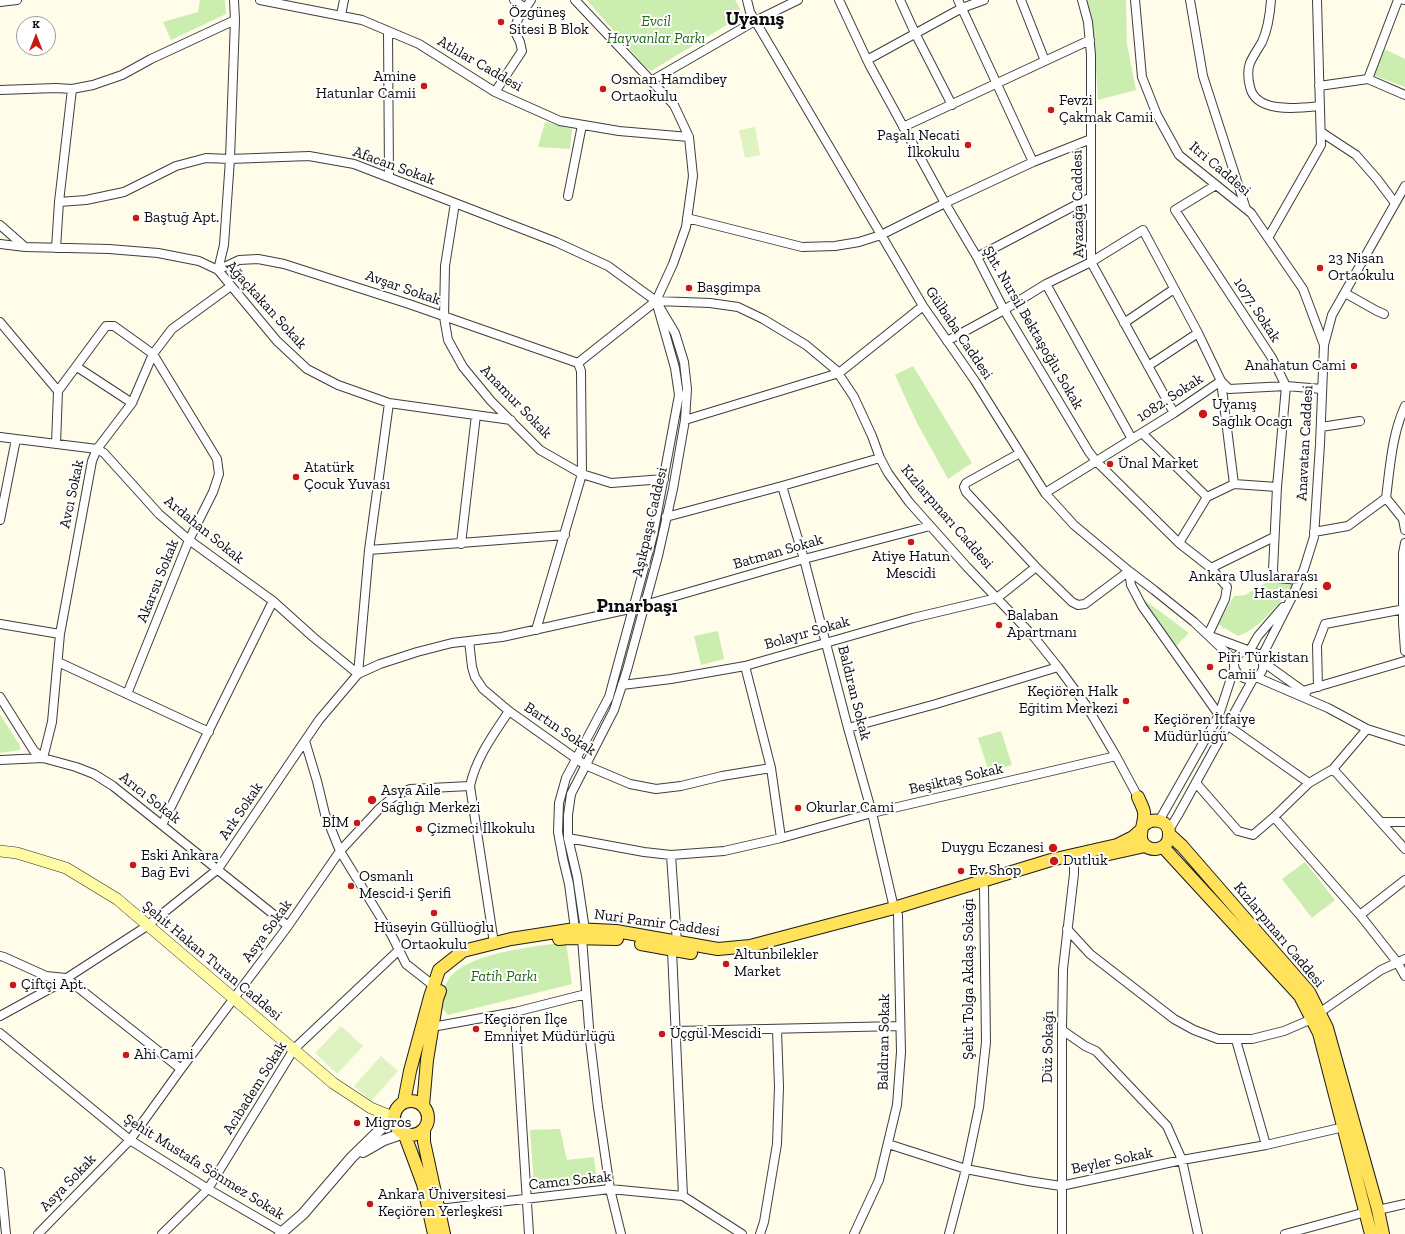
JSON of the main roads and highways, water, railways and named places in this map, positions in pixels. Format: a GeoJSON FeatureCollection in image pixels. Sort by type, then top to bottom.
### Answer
{"type":"FeatureCollection","features":[{"type":"Feature","properties":{"kind":"main road"},"geometry":{"type":"LineString","coordinates":[[1138,798],[1158,821],[1163,823],[1169,832],[1169,839],[1163,847],[1156,850],[1145,846],[1140,838],[1144,812],[1138,798]]}},
{"type":"Feature","properties":{"kind":"main road"},"geometry":{"type":"LineString","coordinates":[[1142,828],[1146,823],[1158,821]]}},
{"type":"Feature","properties":{"kind":"main road","name":"Nuri Pamir Caddesi"},"geometry":{"type":"LineString","coordinates":[[896,911],[1051,860],[1117,845],[1133,837],[1142,828]]}},
{"type":"Feature","properties":{"kind":"main road","name":"Kızlarpınarı Caddesi"},"geometry":{"type":"LineString","coordinates":[[1169,832],[1309,992],[1344,1127],[1372,1211],[1383,1234]]}},
{"type":"Feature","properties":{"kind":"main road","name":"Nuri Pamir Caddesi"},"geometry":{"type":"LineString","coordinates":[[404,1102],[410,1071],[439,970],[463,951],[511,939],[581,932],[616,931],[674,946],[718,949],[750,946],[984,888],[1074,861],[1145,846]]}},
{"type":"Feature","properties":{"kind":"main road","name":"Kızlarpınarı Caddesi"},"geometry":{"type":"LineString","coordinates":[[1163,847],[1300,996],[1327,1028],[1372,1211],[1372,1234]]}},
{"type":"Feature","properties":{"kind":"main road","name":"Şehit Hakan Turan Caddesi"},"geometry":{"type":"LineString","coordinates":[[0,851],[17,853],[66,868],[117,899],[147,926],[294,1049],[333,1084],[371,1108],[393,1117]]}},
{"type":"Feature","properties":{"kind":"main road","name":"Nuri Pamir Caddesi"},"geometry":{"type":"LineString","coordinates":[[423,1106],[427,1060],[432,1027],[437,999],[446,975],[467,958],[512,947],[568,938],[581,932]]}},
{"type":"Feature","properties":{"kind":"main road"},"geometry":{"type":"LineString","coordinates":[[414,1101],[423,1106],[426,1110],[428,1120],[424,1129],[420,1133],[414,1135],[404,1133],[396,1127],[393,1117],[396,1108],[404,1102],[414,1101]]}},
{"type":"Feature","properties":{"kind":"main road"},"geometry":{"type":"LineString","coordinates":[[424,1129],[424,1142],[444,1234]]}},
{"type":"Feature","properties":{"kind":"main road"},"geometry":{"type":"LineString","coordinates":[[404,1133],[424,1184],[434,1234]]}},
{"type":"Feature","properties":{"kind":"place","name":"Özgüneş Sitesi B Blok"},"geometry":{"type":"Point","coordinates":[501,22]}},
{"type":"Feature","properties":{"kind":"place","name":"Amine Hatunlar Camii"},"geometry":{"type":"Point","coordinates":[424,86]}},
{"type":"Feature","properties":{"kind":"place","name":"Osman Hamdibey Ortaokulu"},"geometry":{"type":"Point","coordinates":[603,89]}},
{"type":"Feature","properties":{"kind":"place","name":"Fevzi Çakmak Camii"},"geometry":{"type":"Point","coordinates":[1051,110]}},
{"type":"Feature","properties":{"kind":"place","name":"Paşalı Necati İlkokulu"},"geometry":{"type":"Point","coordinates":[968,145]}},
{"type":"Feature","properties":{"kind":"place","name":"Baştuğ Apt."},"geometry":{"type":"Point","coordinates":[136,218]}},
{"type":"Feature","properties":{"kind":"place","name":"23 Nisan Ortaokulu"},"geometry":{"type":"Point","coordinates":[1320,268]}},
{"type":"Feature","properties":{"kind":"place","name":"Başgimpa"},"geometry":{"type":"Point","coordinates":[689,288]}},
{"type":"Feature","properties":{"kind":"place","name":"Anahatun Cami"},"geometry":{"type":"Point","coordinates":[1354,366]}},
{"type":"Feature","properties":{"kind":"place","name":"Uyanış Sağlık Ocağı"},"geometry":{"type":"Point","coordinates":[1203,414]}},
{"type":"Feature","properties":{"kind":"place","name":"Ünal Market"},"geometry":{"type":"Point","coordinates":[1110,464]}},
{"type":"Feature","properties":{"kind":"place","name":"Atatürk Çocuk Yuvası"},"geometry":{"type":"Point","coordinates":[296,477]}},
{"type":"Feature","properties":{"kind":"place","name":"Atiye Hatun Mescidi"},"geometry":{"type":"Point","coordinates":[911,542]}},
{"type":"Feature","properties":{"kind":"place","name":"Ankara Uluslararası Hastanesi"},"geometry":{"type":"Point","coordinates":[1327,586]}},
{"type":"Feature","properties":{"kind":"place","name":"Balaban Apartmanı"},"geometry":{"type":"Point","coordinates":[999,625]}},
{"type":"Feature","properties":{"kind":"place","name":"Piri Türkistan Camii"},"geometry":{"type":"Point","coordinates":[1210,667]}},
{"type":"Feature","properties":{"kind":"place","name":"Keçiören Halk Eğitim Merkezi"},"geometry":{"type":"Point","coordinates":[1126,701]}},
{"type":"Feature","properties":{"kind":"place","name":"Keçiören İtfaiye Müdürlüğü"},"geometry":{"type":"Point","coordinates":[1146,729]}},
{"type":"Feature","properties":{"kind":"place","name":"Asya Aile Sağlığı Merkezi"},"geometry":{"type":"Point","coordinates":[372,800]}},
{"type":"Feature","properties":{"kind":"place","name":"Okurlar Cami"},"geometry":{"type":"Point","coordinates":[798,808]}},
{"type":"Feature","properties":{"kind":"place","name":"BİM"},"geometry":{"type":"Point","coordinates":[357,823]}},
{"type":"Feature","properties":{"kind":"place","name":"Çizmeci İlkokulu"},"geometry":{"type":"Point","coordinates":[419,829]}},
{"type":"Feature","properties":{"kind":"place","name":"Duygu Eczanesi"},"geometry":{"type":"Point","coordinates":[1053,848]}},
{"type":"Feature","properties":{"kind":"place","name":"Dutluk"},"geometry":{"type":"Point","coordinates":[1054,861]}},
{"type":"Feature","properties":{"kind":"place","name":"Eski Ankara Bağ Evi"},"geometry":{"type":"Point","coordinates":[133,865]}},
{"type":"Feature","properties":{"kind":"place","name":"Ev Shop"},"geometry":{"type":"Point","coordinates":[961,871]}},
{"type":"Feature","properties":{"kind":"place","name":"Osmanlı Mescid-i Şerifi"},"geometry":{"type":"Point","coordinates":[351,886]}},
{"type":"Feature","properties":{"kind":"place","name":"Hüseyin Güllüoğlu Ortaokulu"},"geometry":{"type":"Point","coordinates":[434,913]}},
{"type":"Feature","properties":{"kind":"place","name":"Altunbilekler Market"},"geometry":{"type":"Point","coordinates":[726,964]}},
{"type":"Feature","properties":{"kind":"place","name":"Çiftçi Apt."},"geometry":{"type":"Point","coordinates":[13,985]}},
{"type":"Feature","properties":{"kind":"place","name":"Keçiören İlçe Emniyet Müdürlüğü"},"geometry":{"type":"Point","coordinates":[476,1029]}},
{"type":"Feature","properties":{"kind":"place","name":"Üçgül Mescidi"},"geometry":{"type":"Point","coordinates":[662,1034]}},
{"type":"Feature","properties":{"kind":"place","name":"Ahi Cami"},"geometry":{"type":"Point","coordinates":[126,1055]}},
{"type":"Feature","properties":{"kind":"place","name":"Migros"},"geometry":{"type":"Point","coordinates":[357,1123]}},
{"type":"Feature","properties":{"kind":"place","name":"Ankara Üniversitesi Keçiören Yerleşkesi"},"geometry":{"type":"Point","coordinates":[370,1204]}},
{"type":"Feature","properties":{"kind":"district","name":"Uyanış"},"geometry":{"type":"Point","coordinates":[755,20]}},
{"type":"Feature","properties":{"kind":"district","name":"Pınarbaşı"},"geometry":{"type":"Point","coordinates":[637,607]}},
{"type":"Feature","properties":{"kind":"park label","name":"Evcil Hayvanlar Parkı"},"geometry":{"type":"Point","coordinates":[656,30]}},
{"type":"Feature","properties":{"kind":"park label","name":"Fatih Parkı"},"geometry":{"type":"Point","coordinates":[504,977]}}]}
